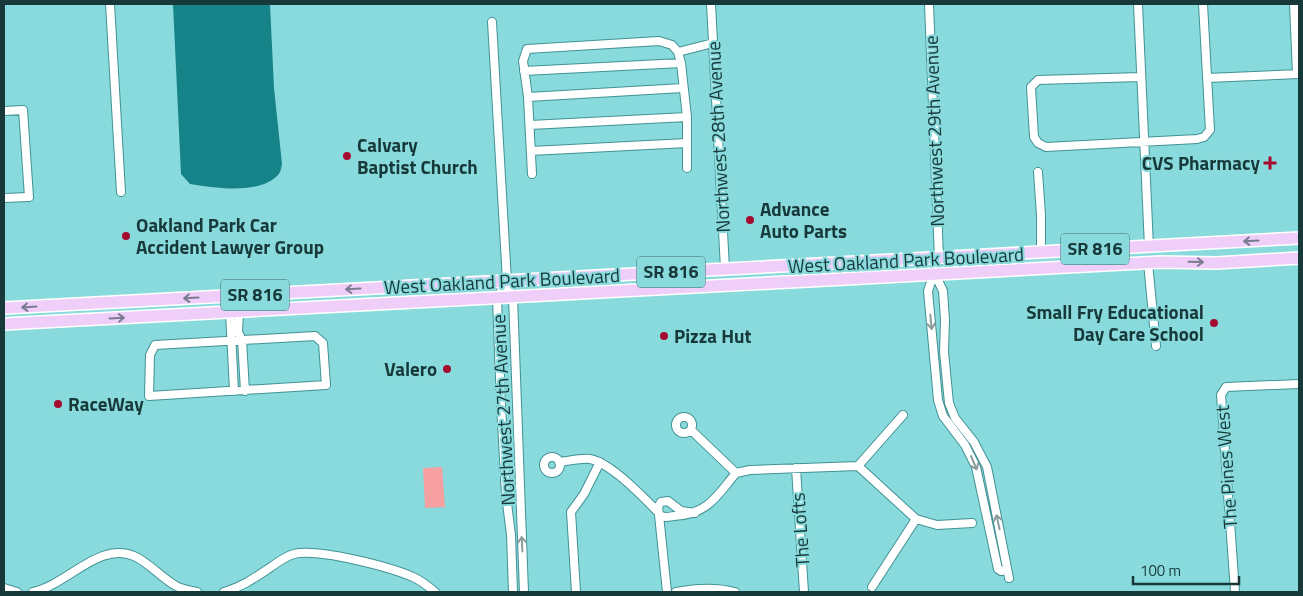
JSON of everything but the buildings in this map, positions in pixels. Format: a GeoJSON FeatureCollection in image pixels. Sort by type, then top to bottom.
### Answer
{"type":"FeatureCollection","features":[{"type":"Feature","properties":{"kind":"main road","name":"West Oakland Park Boulevard"},"geometry":{"type":"LineString","coordinates":[[4,308],[1299,238]]}},
{"type":"Feature","properties":{"kind":"main road"},"geometry":{"type":"LineString","coordinates":[[1148,263],[1156,255],[1167,250],[1172,245]]}},
{"type":"Feature","properties":{"kind":"main road"},"geometry":{"type":"LineString","coordinates":[[1132,264],[1149,247]]}},
{"type":"Feature","properties":{"kind":"main road","name":"West Oakland Park Boulevard"},"geometry":{"type":"LineString","coordinates":[[4,324],[1148,263],[1216,263],[1299,258]]}},
{"type":"Feature","properties":{"kind":"main road"},"geometry":{"type":"LineString","coordinates":[[730,285],[754,268]]}},
{"type":"Feature","properties":{"kind":"main road"},"geometry":{"type":"LineString","coordinates":[[710,286],[720,280],[725,269]]}},
{"type":"Feature","properties":{"kind":"main road"},"geometry":{"type":"LineString","coordinates":[[235,312],[237,300],[250,295]]}},
{"type":"Feature","properties":{"kind":"main road"},"geometry":{"type":"LineString","coordinates":[[214,313],[228,303],[230,296]]}},
{"type":"Feature","properties":{"kind":"street"},"geometry":{"type":"LineString","coordinates":[[110,4],[121,192]]}},
{"type":"Feature","properties":{"kind":"street","name":"Northwest 28th Avenue"},"geometry":{"type":"LineString","coordinates":[[711,4],[725,269]]}},
{"type":"Feature","properties":{"kind":"street","name":"Northwest 29th Avenue"},"geometry":{"type":"LineString","coordinates":[[929,4],[939,258],[928,291],[937,395],[940,409]]}},
{"type":"Feature","properties":{"kind":"street"},"geometry":{"type":"LineString","coordinates":[[1138,4],[1149,247]]}},
{"type":"Feature","properties":{"kind":"street"},"geometry":{"type":"LineString","coordinates":[[1141,77],[1038,80],[1031,87],[1034,136],[1038,143],[1046,147],[1204,137],[1210,130],[1203,4]]}},
{"type":"Feature","properties":{"kind":"street"},"geometry":{"type":"LineString","coordinates":[[1207,78],[1298,74],[1294,4]]}},
{"type":"Feature","properties":{"kind":"street"},"geometry":{"type":"LineString","coordinates":[[492,22],[507,281],[514,297],[518,462],[524,592]]}},
{"type":"Feature","properties":{"kind":"street"},"geometry":{"type":"LineString","coordinates":[[532,174],[528,97],[523,61],[527,49],[659,41],[672,44],[678,52],[681,63],[687,117],[687,168]]}},
{"type":"Feature","properties":{"kind":"street"},"geometry":{"type":"LineString","coordinates":[[678,52],[713,44]]}},
{"type":"Feature","properties":{"kind":"street"},"geometry":{"type":"LineString","coordinates":[[524,72],[681,63]]}},
{"type":"Feature","properties":{"kind":"street"},"geometry":{"type":"LineString","coordinates":[[528,97],[683,88]]}},
{"type":"Feature","properties":{"kind":"street"},"geometry":{"type":"LineString","coordinates":[[4,111],[23,110],[29,197],[4,198]]}},
{"type":"Feature","properties":{"kind":"street"},"geometry":{"type":"LineString","coordinates":[[530,124],[687,117]]}},
{"type":"Feature","properties":{"kind":"street"},"geometry":{"type":"LineString","coordinates":[[531,151],[687,143]]}},
{"type":"Feature","properties":{"kind":"street"},"geometry":{"type":"LineString","coordinates":[[1038,172],[1041,252]]}},
{"type":"Feature","properties":{"kind":"street"},"geometry":{"type":"LineString","coordinates":[[1148,263],[1156,346]]}},
{"type":"Feature","properties":{"kind":"street"},"geometry":{"type":"LineString","coordinates":[[935,274],[943,291],[945,320],[944,352],[947,393],[950,406],[955,418],[974,442],[987,467],[1008,574],[998,569],[976,467],[968,450],[940,409],[950,406]]}},
{"type":"Feature","properties":{"kind":"street","name":"Northwest 27th Avenue"},"geometry":{"type":"LineString","coordinates":[[507,281],[497,298],[500,405],[506,495],[511,535],[513,592]]}},
{"type":"Feature","properties":{"kind":"street"},"geometry":{"type":"LineString","coordinates":[[235,312],[238,332],[242,340],[244,390]]}},
{"type":"Feature","properties":{"kind":"street"},"geometry":{"type":"LineString","coordinates":[[234,391],[232,340],[235,312]]}},
{"type":"Feature","properties":{"kind":"street"},"geometry":{"type":"LineString","coordinates":[[315,336],[323,343],[326,385],[149,396],[150,355],[155,345],[232,340],[315,336]]}},
{"type":"Feature","properties":{"kind":"street","name":"The Pines West"},"geometry":{"type":"LineString","coordinates":[[1235,592],[1221,395],[1226,387],[1299,384]]}},
{"type":"Feature","properties":{"kind":"street"},"geometry":{"type":"LineString","coordinates":[[858,466],[903,415]]}},
{"type":"Feature","properties":{"kind":"street"},"geometry":{"type":"LineString","coordinates":[[953,430],[960,424]]}},
{"type":"Feature","properties":{"kind":"street"},"geometry":{"type":"LineString","coordinates":[[691,430],[736,473]]}},
{"type":"Feature","properties":{"kind":"street"},"geometry":{"type":"LineString","coordinates":[[559,462],[583,459],[600,462],[663,513],[689,515],[709,504],[736,473],[750,470],[858,466],[916,519],[937,525],[972,523]]}},
{"type":"Feature","properties":{"kind":"street"},"geometry":{"type":"LineString","coordinates":[[576,592],[571,512],[584,494],[600,462]]}},
{"type":"Feature","properties":{"kind":"street","name":"The Lofts"},"geometry":{"type":"LineString","coordinates":[[796,468],[804,592]]}},
{"type":"Feature","properties":{"kind":"street"},"geometry":{"type":"LineString","coordinates":[[667,592],[662,534],[663,501],[668,501],[674,507],[686,512],[695,513]]}},
{"type":"Feature","properties":{"kind":"street"},"geometry":{"type":"LineString","coordinates":[[663,513],[674,512],[674,507]]}},
{"type":"Feature","properties":{"kind":"street"},"geometry":{"type":"LineString","coordinates":[[872,586],[916,519]]}},
{"type":"Feature","properties":{"kind":"street"},"geometry":{"type":"LineString","coordinates":[[33,592],[45,590],[98,557],[114,552],[135,557],[179,587],[197,592]]}},
{"type":"Feature","properties":{"kind":"street"},"geometry":{"type":"LineString","coordinates":[[224,592],[236,589],[250,582],[293,554],[307,552],[354,560],[405,574],[425,583],[435,592]]}},
{"type":"Feature","properties":{"kind":"street"},"geometry":{"type":"LineString","coordinates":[[4,588],[17,592]]}},
{"type":"Feature","properties":{"kind":"street"},"geometry":{"type":"LineString","coordinates":[[676,592],[712,589],[735,592]]}},
{"type":"Feature","properties":{"kind":"shaded area"},"geometry":{"type":"Polygon","coordinates":[[[442,467],[445,507],[425,508],[423,468],[442,467]]]}},
{"type":"Feature","properties":{"kind":"water"},"geometry":{"type":"Polygon","coordinates":[[[173,4],[270,4],[274,88],[282,164],[279,174],[270,181],[248,188],[224,188],[190,184],[181,174],[173,4]]]}},
{"type":"Feature","properties":{"kind":"place","name":"Calvary Baptist Church"},"geometry":{"type":"Point","coordinates":[347,156]}},
{"type":"Feature","properties":{"kind":"place","name":"CVS Pharmacy"},"geometry":{"type":"Point","coordinates":[1270,163]}},
{"type":"Feature","properties":{"kind":"place","name":"Advance Auto Parts"},"geometry":{"type":"Point","coordinates":[750,220]}},
{"type":"Feature","properties":{"kind":"place","name":"Oakland Park Car Accident Lawyer Group"},"geometry":{"type":"Point","coordinates":[126,236]}},
{"type":"Feature","properties":{"kind":"place","name":"Small Fry Educational Day Care School"},"geometry":{"type":"Point","coordinates":[1214,323]}},
{"type":"Feature","properties":{"kind":"place","name":"Pizza Hut"},"geometry":{"type":"Point","coordinates":[664,336]}},
{"type":"Feature","properties":{"kind":"place","name":"Valero"},"geometry":{"type":"Point","coordinates":[447,369]}},
{"type":"Feature","properties":{"kind":"place","name":"RaceWay"},"geometry":{"type":"Point","coordinates":[58,404]}}]}
